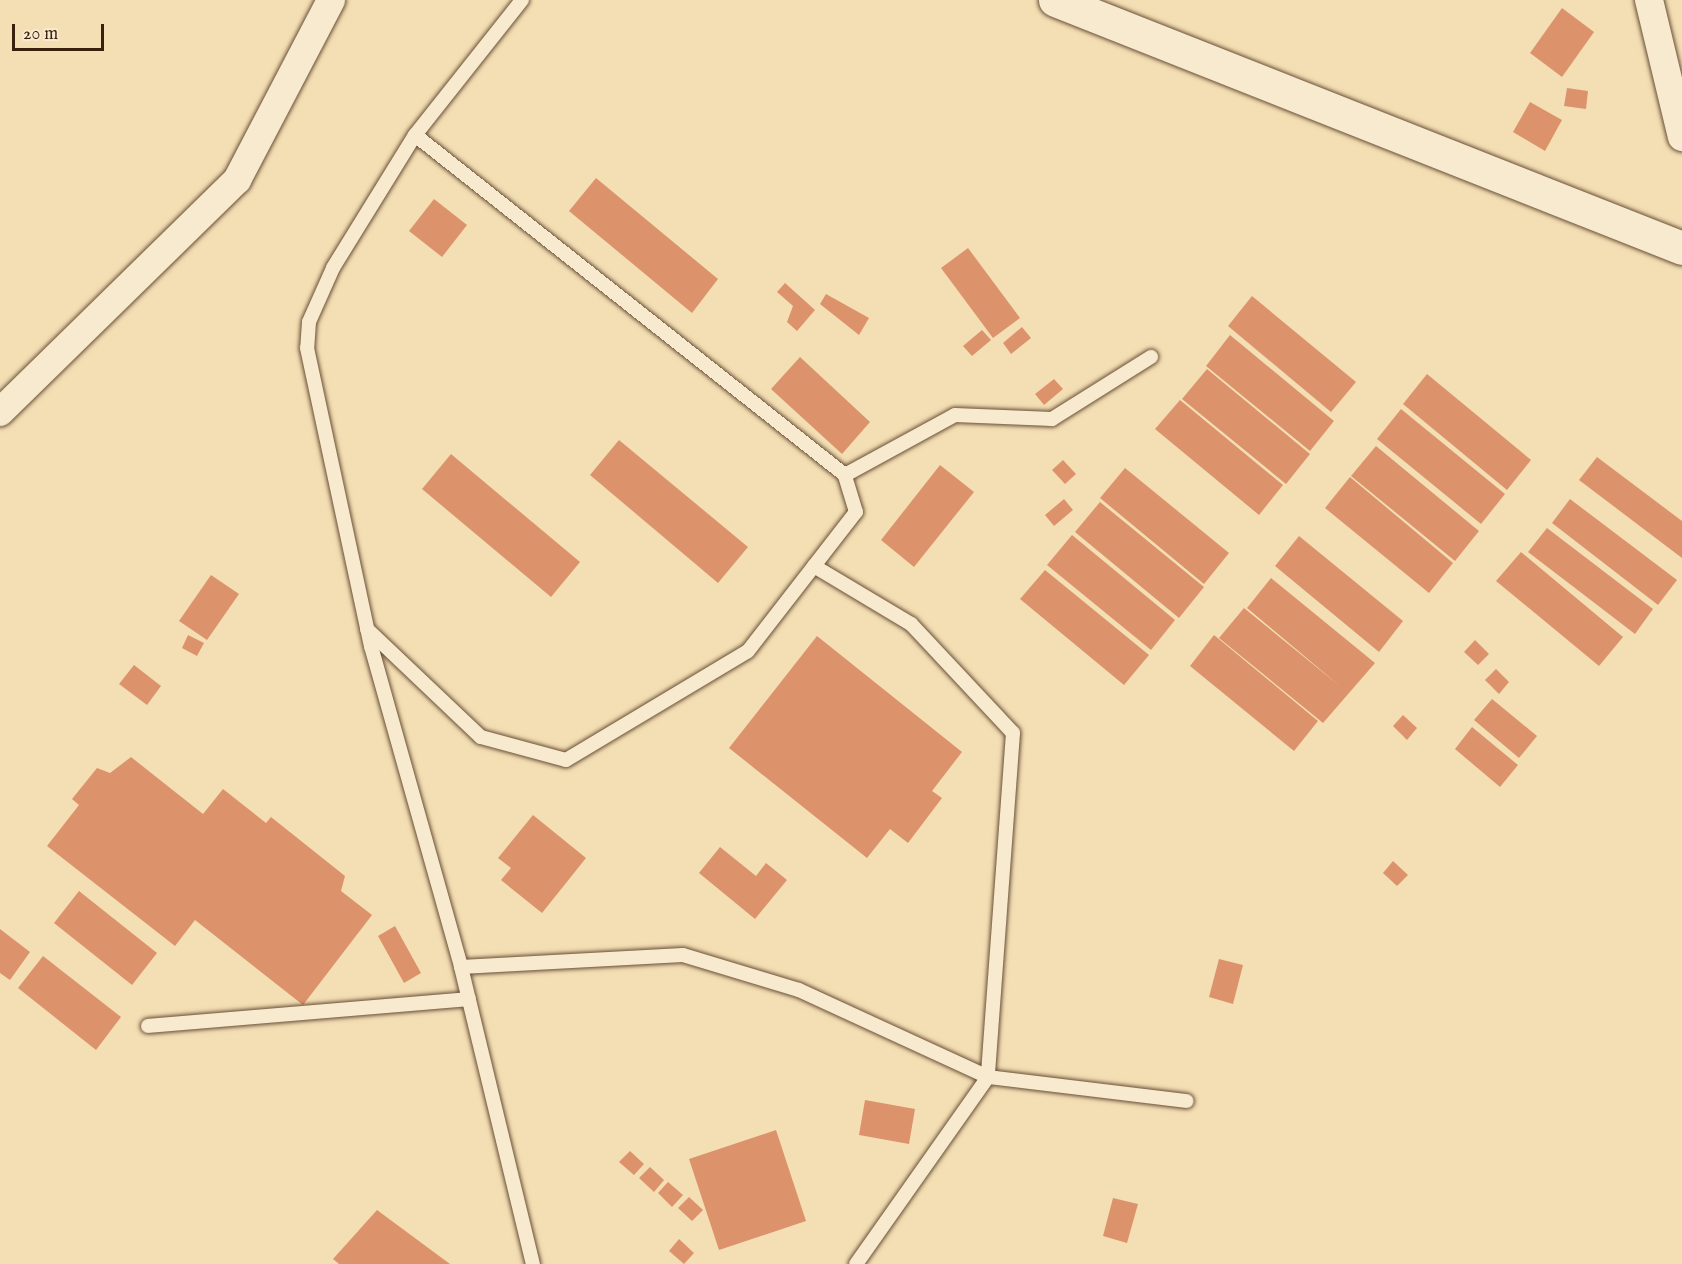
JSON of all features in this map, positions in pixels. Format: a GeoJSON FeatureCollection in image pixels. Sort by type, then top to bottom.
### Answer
{"type":"FeatureCollection","features":[{"type":"Feature","properties":{"kind":"street"},"geometry":{"type":"LineString","coordinates":[[0,412],[237,180],[331,0]]}},
{"type":"Feature","properties":{"kind":"street"},"geometry":{"type":"LineString","coordinates":[[1055,0],[1682,248]]}},
{"type":"Feature","properties":{"kind":"street"},"geometry":{"type":"LineString","coordinates":[[1649,0],[1682,137]]}},
{"type":"Feature","properties":{"kind":"lane"},"geometry":{"type":"LineString","coordinates":[[522,0],[416,135],[333,268],[309,322],[311,377],[367,629],[461,967],[533,1264]]}},
{"type":"Feature","properties":{"kind":"lane"},"geometry":{"type":"LineString","coordinates":[[367,629],[481,737],[566,760],[748,651],[856,512],[845,475],[416,135]]}},
{"type":"Feature","properties":{"kind":"lane"},"geometry":{"type":"LineString","coordinates":[[845,475],[955,415],[1052,419],[1151,357]]}},
{"type":"Feature","properties":{"kind":"lane"},"geometry":{"type":"LineString","coordinates":[[814,566],[911,624],[1013,733],[988,1077],[856,1264]]}},
{"type":"Feature","properties":{"kind":"lane"},"geometry":{"type":"LineString","coordinates":[[461,967],[682,956],[799,990],[988,1077],[1187,1101]]}},
{"type":"Feature","properties":{"kind":"lane"},"geometry":{"type":"LineString","coordinates":[[148,1026],[469,999]]}},
{"type":"Feature","properties":{"kind":"building"},"geometry":{"type":"Polygon","coordinates":[[[1562,8],[1594,32],[1562,77],[1530,53],[1562,8]]]}},
{"type":"Feature","properties":{"kind":"building"},"geometry":{"type":"Polygon","coordinates":[[[1567,88],[1588,91],[1586,109],[1564,106],[1567,88]]]}},
{"type":"Feature","properties":{"kind":"building"},"geometry":{"type":"Polygon","coordinates":[[[1530,102],[1562,120],[1545,151],[1513,132],[1530,102]]]}},
{"type":"Feature","properties":{"kind":"building"},"geometry":{"type":"Polygon","coordinates":[[[596,178],[718,279],[692,313],[569,211],[596,178]]]}},
{"type":"Feature","properties":{"kind":"building"},"geometry":{"type":"Polygon","coordinates":[[[434,199],[467,225],[442,257],[409,231],[434,199]]]}},
{"type":"Feature","properties":{"kind":"building"},"geometry":{"type":"Polygon","coordinates":[[[968,248],[1020,318],[993,338],[941,268],[968,248]]]}},
{"type":"Feature","properties":{"kind":"building"},"geometry":{"type":"Polygon","coordinates":[[[785,283],[815,310],[797,331],[787,322],[793,306],[777,292],[785,283]]]}},
{"type":"Feature","properties":{"kind":"building"},"geometry":{"type":"Polygon","coordinates":[[[826,294],[869,318],[859,335],[820,304],[826,294]]]}},
{"type":"Feature","properties":{"kind":"building"},"geometry":{"type":"Polygon","coordinates":[[[1252,296],[1356,382],[1331,412],[1228,326],[1252,296]]]}},
{"type":"Feature","properties":{"kind":"building"},"geometry":{"type":"Polygon","coordinates":[[[1022,327],[1031,338],[1011,354],[1003,343],[1022,327]]]}},
{"type":"Feature","properties":{"kind":"building"},"geometry":{"type":"Polygon","coordinates":[[[982,330],[991,340],[972,356],[963,346],[982,330]]]}},
{"type":"Feature","properties":{"kind":"building"},"geometry":{"type":"Polygon","coordinates":[[[1230,335],[1334,421],[1310,451],[1206,366],[1230,335]]]}},
{"type":"Feature","properties":{"kind":"building"},"geometry":{"type":"Polygon","coordinates":[[[800,357],[870,422],[842,454],[771,389],[800,357]]]}},
{"type":"Feature","properties":{"kind":"building"},"geometry":{"type":"Polygon","coordinates":[[[1207,369],[1310,454],[1286,484],[1182,399],[1207,369]]]}},
{"type":"Feature","properties":{"kind":"building"},"geometry":{"type":"Polygon","coordinates":[[[1427,374],[1531,460],[1507,490],[1403,404],[1427,374]]]}},
{"type":"Feature","properties":{"kind":"building"},"geometry":{"type":"Polygon","coordinates":[[[1054,379],[1063,389],[1044,405],[1035,394],[1054,379]]]}},
{"type":"Feature","properties":{"kind":"building"},"geometry":{"type":"Polygon","coordinates":[[[1180,400],[1283,485],[1259,515],[1155,429],[1180,400]]]}},
{"type":"Feature","properties":{"kind":"building"},"geometry":{"type":"Polygon","coordinates":[[[1401,409],[1505,494],[1481,524],[1377,439],[1401,409]]]}},
{"type":"Feature","properties":{"kind":"building"},"geometry":{"type":"Polygon","coordinates":[[[619,440],[748,547],[718,583],[590,475],[619,440]]]}},
{"type":"Feature","properties":{"kind":"building"},"geometry":{"type":"Polygon","coordinates":[[[1376,446],[1479,531],[1455,561],[1351,476],[1376,446]]]}},
{"type":"Feature","properties":{"kind":"building"},"geometry":{"type":"Polygon","coordinates":[[[451,454],[580,562],[551,597],[422,489],[451,454]]]}},
{"type":"Feature","properties":{"kind":"building"},"geometry":{"type":"Polygon","coordinates":[[[1597,457],[1682,521],[1682,558],[1579,480],[1597,457]]]}},
{"type":"Feature","properties":{"kind":"building"},"geometry":{"type":"Polygon","coordinates":[[[1063,460],[1076,474],[1065,484],[1052,470],[1063,460]]]}},
{"type":"Feature","properties":{"kind":"building"},"geometry":{"type":"Polygon","coordinates":[[[940,465],[974,492],[914,567],[881,540],[940,465]]]}},
{"type":"Feature","properties":{"kind":"building"},"geometry":{"type":"Polygon","coordinates":[[[1125,468],[1229,553],[1204,584],[1100,498],[1125,468]]]}},
{"type":"Feature","properties":{"kind":"building"},"geometry":{"type":"Polygon","coordinates":[[[1350,477],[1453,563],[1429,593],[1325,508],[1350,477]]]}},
{"type":"Feature","properties":{"kind":"building"},"geometry":{"type":"Polygon","coordinates":[[[1064,499],[1073,510],[1054,526],[1045,515],[1064,499]]]}},
{"type":"Feature","properties":{"kind":"building"},"geometry":{"type":"Polygon","coordinates":[[[1570,499],[1677,580],[1658,605],[1552,523],[1570,499]]]}},
{"type":"Feature","properties":{"kind":"building"},"geometry":{"type":"Polygon","coordinates":[[[1100,502],[1204,587],[1179,618],[1075,532],[1100,502]]]}},
{"type":"Feature","properties":{"kind":"building"},"geometry":{"type":"Polygon","coordinates":[[[1547,528],[1653,609],[1635,634],[1528,552],[1547,528]]]}},
{"type":"Feature","properties":{"kind":"building"},"geometry":{"type":"Polygon","coordinates":[[[1072,535],[1175,620],[1151,650],[1047,565],[1072,535]]]}},
{"type":"Feature","properties":{"kind":"building"},"geometry":{"type":"Polygon","coordinates":[[[1299,536],[1403,621],[1379,652],[1275,566],[1299,536]]]}},
{"type":"Feature","properties":{"kind":"building"},"geometry":{"type":"Polygon","coordinates":[[[1521,552],[1623,637],[1599,666],[1496,581],[1521,552]]]}},
{"type":"Feature","properties":{"kind":"building"},"geometry":{"type":"Polygon","coordinates":[[[1045,570],[1149,655],[1124,685],[1020,599],[1045,570]]]}},
{"type":"Feature","properties":{"kind":"building"},"geometry":{"type":"Polygon","coordinates":[[[211,575],[239,594],[207,640],[179,621],[211,575]]]}},
{"type":"Feature","properties":{"kind":"building"},"geometry":{"type":"Polygon","coordinates":[[[1271,578],[1375,663],[1323,723],[1219,638],[1244,608],[1341,687],[1247,608],[1271,578]]]}},
{"type":"Feature","properties":{"kind":"building"},"geometry":{"type":"Polygon","coordinates":[[[188,635],[204,643],[197,656],[182,648],[188,635]]]}},
{"type":"Feature","properties":{"kind":"building"},"geometry":{"type":"Polygon","coordinates":[[[1214,635],[1318,721],[1294,751],[1190,666],[1214,635]]]}},
{"type":"Feature","properties":{"kind":"building"},"geometry":{"type":"Polygon","coordinates":[[[817,636],[962,752],[932,791],[942,798],[908,843],[890,829],[867,858],[729,748],[817,636]]]}},
{"type":"Feature","properties":{"kind":"building"},"geometry":{"type":"Polygon","coordinates":[[[1475,640],[1489,654],[1478,665],[1464,652],[1475,640]]]}},
{"type":"Feature","properties":{"kind":"building"},"geometry":{"type":"Polygon","coordinates":[[[134,665],[161,686],[147,705],[119,684],[134,665]]]}},
{"type":"Feature","properties":{"kind":"building"},"geometry":{"type":"Polygon","coordinates":[[[1496,669],[1509,682],[1499,694],[1485,680],[1496,669]]]}},
{"type":"Feature","properties":{"kind":"building"},"geometry":{"type":"Polygon","coordinates":[[[1492,699],[1537,736],[1519,758],[1474,720],[1492,699]]]}},
{"type":"Feature","properties":{"kind":"building"},"geometry":{"type":"Polygon","coordinates":[[[1403,715],[1417,728],[1407,740],[1393,726],[1403,715]]]}},
{"type":"Feature","properties":{"kind":"building"},"geometry":{"type":"Polygon","coordinates":[[[1472,727],[1518,765],[1500,787],[1455,749],[1472,727]]]}},
{"type":"Feature","properties":{"kind":"building"},"geometry":{"type":"Polygon","coordinates":[[[131,757],[203,814],[223,789],[266,823],[271,817],[345,876],[341,891],[372,915],[303,1005],[195,920],[175,946],[47,846],[79,805],[72,799],[97,768],[110,773],[131,757]]]}},
{"type":"Feature","properties":{"kind":"building"},"geometry":{"type":"Polygon","coordinates":[[[533,815],[586,858],[542,913],[501,880],[511,868],[498,858],[533,815]]]}},
{"type":"Feature","properties":{"kind":"building"},"geometry":{"type":"Polygon","coordinates":[[[720,847],[756,876],[766,863],[787,880],[755,919],[699,873],[720,847]]]}},
{"type":"Feature","properties":{"kind":"building"},"geometry":{"type":"Polygon","coordinates":[[[1393,861],[1408,875],[1397,886],[1383,873],[1393,861]]]}},
{"type":"Feature","properties":{"kind":"building"},"geometry":{"type":"Polygon","coordinates":[[[79,891],[157,953],[132,985],[54,923],[79,891]]]}},
{"type":"Feature","properties":{"kind":"building"},"geometry":{"type":"Polygon","coordinates":[[[395,926],[421,973],[404,983],[378,936],[395,926]]]}},
{"type":"Feature","properties":{"kind":"building"},"geometry":{"type":"Polygon","coordinates":[[[0,929],[30,952],[10,980],[0,973],[0,929]]]}},
{"type":"Feature","properties":{"kind":"building"},"geometry":{"type":"Polygon","coordinates":[[[43,956],[121,1017],[96,1050],[18,988],[43,956]]]}},
{"type":"Feature","properties":{"kind":"building"},"geometry":{"type":"Polygon","coordinates":[[[1219,959],[1243,965],[1233,1004],[1209,997],[1219,959]]]}},
{"type":"Feature","properties":{"kind":"building"},"geometry":{"type":"Polygon","coordinates":[[[865,1100],[915,1109],[909,1144],[859,1135],[865,1100]]]}},
{"type":"Feature","properties":{"kind":"building"},"geometry":{"type":"Polygon","coordinates":[[[776,1130],[806,1221],[719,1250],[689,1159],[776,1130]]]}},
{"type":"Feature","properties":{"kind":"building"},"geometry":{"type":"Polygon","coordinates":[[[630,1151],[644,1164],[634,1175],[619,1162],[630,1151]]]}},
{"type":"Feature","properties":{"kind":"building"},"geometry":{"type":"Polygon","coordinates":[[[650,1167],[664,1180],[654,1192],[639,1178],[650,1167]]]}},
{"type":"Feature","properties":{"kind":"building"},"geometry":{"type":"Polygon","coordinates":[[[668,1182],[683,1195],[672,1207],[658,1193],[668,1182]]]}},
{"type":"Feature","properties":{"kind":"building"},"geometry":{"type":"Polygon","coordinates":[[[689,1197],[703,1210],[692,1221],[678,1208],[689,1197]]]}},
{"type":"Feature","properties":{"kind":"building"},"geometry":{"type":"Polygon","coordinates":[[[1113,1198],[1138,1204],[1127,1243],[1103,1236],[1113,1198]]]}},
{"type":"Feature","properties":{"kind":"building"},"geometry":{"type":"Polygon","coordinates":[[[377,1210],[450,1264],[339,1264],[333,1259],[377,1210]]]}},
{"type":"Feature","properties":{"kind":"building"},"geometry":{"type":"Polygon","coordinates":[[[679,1239],[694,1253],[684,1264],[669,1251],[679,1239]]]}}]}
